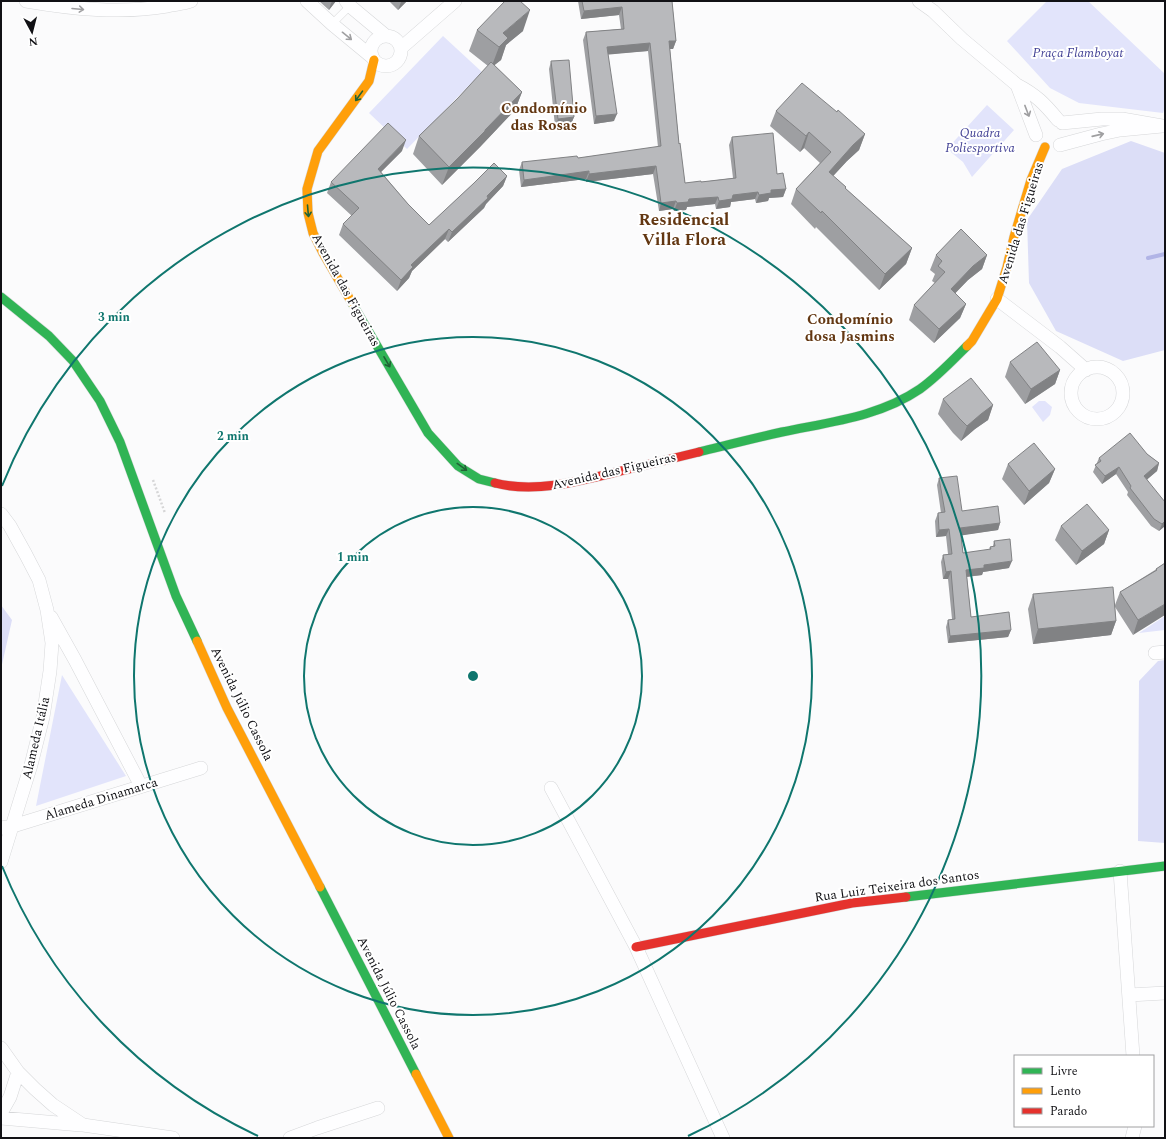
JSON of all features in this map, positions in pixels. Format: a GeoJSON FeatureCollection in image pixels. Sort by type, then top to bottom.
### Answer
{"type":"FeatureCollection","features":[{"type":"Feature","properties":{"kind":"street"},"geometry":{"type":"LineString","coordinates":[[26,1],[51,3],[84,9],[150,9],[191,1]]}},
{"type":"Feature","properties":{"kind":"street"},"geometry":{"type":"LineString","coordinates":[[307,1],[378,64],[383,66],[393,65],[397,62],[400,58],[401,48],[399,43],[395,39],[386,36],[348,3]]}},
{"type":"Feature","properties":{"kind":"street"},"geometry":{"type":"LineString","coordinates":[[401,48],[455,1]]}},
{"type":"Feature","properties":{"kind":"street"},"geometry":{"type":"LineString","coordinates":[[918,1],[933,12],[962,39],[1017,85],[1040,100],[1065,127],[1066,137],[1060,145]]}},
{"type":"Feature","properties":{"kind":"street"},"geometry":{"type":"LineString","coordinates":[[373,58],[371,52],[374,43],[381,37],[386,36]]}},
{"type":"Feature","properties":{"kind":"street","name":"Avenida das Figueiras"},"geometry":{"type":"LineString","coordinates":[[373,58],[369,81],[318,151],[312,169],[308,189],[308,213],[313,233],[323,253],[428,433],[458,466],[479,479],[506,486],[539,487],[584,480],[782,432],[821,425],[876,410],[901,400],[920,389],[942,371],[972,341],[997,299],[1031,180],[1045,147]]}},
{"type":"Feature","properties":{"kind":"street"},"geometry":{"type":"LineString","coordinates":[[1017,85],[1036,135],[1038,140],[1045,147],[1056,148],[1060,145],[1120,130],[1162,126],[1122,119],[1060,121],[1053,118],[1043,121],[1039,125],[1036,135]]}},
{"type":"Feature","properties":{"kind":"street","name":"Avenida Júlio Cassola"},"geometry":{"type":"LineString","coordinates":[[1,297],[54,341],[73,361],[100,401],[120,442],[176,596],[227,708],[449,1138]]}},
{"type":"Feature","properties":{"kind":"street","name":"Avenida das Figueiras"},"geometry":{"type":"LineString","coordinates":[[997,299],[1060,347],[1086,370]]}},
{"type":"Feature","properties":{"kind":"street"},"geometry":{"type":"LineString","coordinates":[[1094,367],[1103,368],[1111,371],[1120,380],[1124,393],[1122,402],[1118,409],[1111,415],[1104,418],[1095,419],[1087,417],[1074,406],[1071,398],[1071,390],[1079,375],[1086,370],[1094,367]]}},
{"type":"Feature","properties":{"kind":"street","name":"Alameda Itália"},"geometry":{"type":"LineString","coordinates":[[1,514],[10,526],[36,573],[47,610],[52,643],[50,671],[43,717],[31,765],[7,827],[1,862]]}},
{"type":"Feature","properties":{"kind":"street","name":"Alameda Itália"},"geometry":{"type":"LineString","coordinates":[[47,610],[141,786]]}},
{"type":"Feature","properties":{"kind":"street","name":"Alameda Dinamarca"},"geometry":{"type":"LineString","coordinates":[[7,827],[201,768]]}},
{"type":"Feature","properties":{"kind":"street"},"geometry":{"type":"LineString","coordinates":[[551,788],[636,947],[723,1138]]}},
{"type":"Feature","properties":{"kind":"street","name":"Rua Luiz Teixeira dos Santos"},"geometry":{"type":"LineString","coordinates":[[636,947],[852,903],[1165,866]]}},
{"type":"Feature","properties":{"kind":"street"},"geometry":{"type":"LineString","coordinates":[[1120,871],[1133,1055]]}},
{"type":"Feature","properties":{"kind":"street"},"geometry":{"type":"LineString","coordinates":[[1129,995],[1165,993]]}},
{"type":"Feature","properties":{"kind":"street"},"geometry":{"type":"LineString","coordinates":[[1,1048],[18,1072],[35,1089],[53,1105],[83,1125]]}},
{"type":"Feature","properties":{"kind":"street"},"geometry":{"type":"LineString","coordinates":[[1,1113],[10,1097],[18,1072]]}},
{"type":"Feature","properties":{"kind":"street"},"geometry":{"type":"LineString","coordinates":[[290,1138],[378,1108]]}},
{"type":"Feature","properties":{"kind":"street"},"geometry":{"type":"LineString","coordinates":[[1,1118],[83,1125],[173,1138]]}},
{"type":"Feature","properties":{"kind":"street"},"geometry":{"type":"LineString","coordinates":[[1132,1138],[1135,1127]]}},
{"type":"Feature","properties":{"kind":"lane"},"geometry":{"type":"LineString","coordinates":[[332,24],[348,3]]}},
{"type":"Feature","properties":{"kind":"path"},"geometry":{"type":"LineString","coordinates":[[151,476],[167,518]]}},
{"type":"Feature","properties":{"kind":"green space","name":"Praça Flamboyat"},"geometry":{"type":"Polygon","coordinates":[[[1047,1],[1088,1],[1165,74],[1165,107],[1163,113],[1079,103],[1050,88],[1007,41],[1047,1]]]}},
{"type":"Feature","properties":{"kind":"green space"},"geometry":{"type":"Polygon","coordinates":[[[443,36],[482,72],[407,149],[369,113],[443,36]]]}},
{"type":"Feature","properties":{"kind":"green space","name":"Quadra Poliesportiva"},"geometry":{"type":"Polygon","coordinates":[[[987,105],[1014,130],[972,177],[963,162],[947,149],[987,105]]]}},
{"type":"Feature","properties":{"kind":"green space"},"geometry":{"type":"Polygon","coordinates":[[[1039,401],[1045,401],[1052,407],[1050,415],[1043,422],[1032,407],[1039,401]]]}},
{"type":"Feature","properties":{"kind":"green space"},"geometry":{"type":"Polygon","coordinates":[[[1165,616],[1165,630],[1139,633],[1165,616]]]}},
{"type":"Feature","properties":{"kind":"green space"},"geometry":{"type":"Polygon","coordinates":[[[62,675],[126,776],[36,806],[62,675]]]}},
{"type":"Feature","properties":{"kind":"shaded area"},"geometry":{"type":"Polygon","coordinates":[[[1131,141],[1165,153],[1165,350],[1123,361],[1056,331],[1029,283],[1027,220],[1062,169],[1131,141]]]}},
{"type":"Feature","properties":{"kind":"shaded area"},"geometry":{"type":"Polygon","coordinates":[[[1,605],[12,620],[1,669],[1,605]]]}},
{"type":"Feature","properties":{"kind":"shaded area"},"geometry":{"type":"Polygon","coordinates":[[[1165,660],[1165,843],[1138,841],[1139,681],[1158,661],[1165,660]]]}},
{"type":"Feature","properties":{"kind":"building"},"geometry":{"type":"Polygon","coordinates":[[[505,1],[520,1],[530,10],[503,33],[508,38],[499,47],[477,30],[505,1]]]}},
{"type":"Feature","properties":{"kind":"building"},"geometry":{"type":"Polygon","coordinates":[[[582,1],[672,1],[676,41],[669,41],[679,144],[680,143],[685,183],[736,178],[732,137],[773,133],[777,174],[783,173],[786,189],[771,190],[771,193],[759,195],[758,192],[733,195],[732,199],[719,201],[718,197],[689,199],[688,202],[677,203],[676,201],[661,203],[656,166],[589,174],[589,171],[524,180],[522,162],[577,156],[578,158],[661,146],[650,43],[607,47],[617,114],[596,116],[586,32],[624,29],[622,7],[584,11],[582,1]]]}},
{"type":"Feature","properties":{"kind":"building"},"geometry":{"type":"Polygon","coordinates":[[[569,60],[574,117],[558,119],[551,61],[569,60]]]}},
{"type":"Feature","properties":{"kind":"building"},"geometry":{"type":"Polygon","coordinates":[[[491,62],[522,92],[449,167],[419,136],[458,98],[491,62]]]}},
{"type":"Feature","properties":{"kind":"building"},"geometry":{"type":"Polygon","coordinates":[[[802,83],[837,112],[838,110],[865,134],[829,172],[912,248],[885,274],[822,211],[821,213],[796,189],[831,152],[809,132],[806,136],[776,111],[802,83]]]}},
{"type":"Feature","properties":{"kind":"building"},"geometry":{"type":"Polygon","coordinates":[[[388,123],[406,140],[378,169],[408,204],[429,225],[494,163],[507,176],[487,196],[488,198],[452,232],[449,229],[411,265],[413,267],[401,280],[343,224],[359,208],[331,182],[388,123]]]}},
{"type":"Feature","properties":{"kind":"building"},"geometry":{"type":"Polygon","coordinates":[[[961,229],[987,255],[973,266],[951,289],[966,304],[939,329],[914,305],[945,272],[938,266],[942,261],[936,255],[961,229]]]}},
{"type":"Feature","properties":{"kind":"building"},"geometry":{"type":"Polygon","coordinates":[[[1037,342],[1060,370],[1031,389],[1010,362],[1037,342]]]}},
{"type":"Feature","properties":{"kind":"building"},"geometry":{"type":"Polygon","coordinates":[[[971,378],[993,405],[967,426],[943,399],[971,378]]]}},
{"type":"Feature","properties":{"kind":"building"},"geometry":{"type":"Polygon","coordinates":[[[1130,433],[1147,454],[1159,463],[1144,476],[1165,502],[1165,521],[1162,524],[1154,519],[1130,488],[1131,486],[1119,467],[1105,476],[1095,465],[1101,461],[1099,458],[1130,433]]]}},
{"type":"Feature","properties":{"kind":"building"},"geometry":{"type":"Polygon","coordinates":[[[1034,443],[1055,469],[1029,491],[1008,464],[1034,443]]]}},
{"type":"Feature","properties":{"kind":"building"},"geometry":{"type":"Polygon","coordinates":[[[957,476],[962,511],[998,506],[1000,523],[960,528],[963,553],[991,549],[990,547],[995,546],[994,541],[1010,539],[1012,561],[984,565],[984,568],[966,570],[971,617],[1009,612],[1011,630],[950,636],[948,620],[955,619],[951,571],[946,572],[943,555],[952,554],[949,529],[939,530],[938,513],[945,512],[939,478],[957,476]]]}},
{"type":"Feature","properties":{"kind":"building"},"geometry":{"type":"Polygon","coordinates":[[[1087,504],[1109,530],[1082,551],[1061,526],[1087,504]]]}},
{"type":"Feature","properties":{"kind":"building"},"geometry":{"type":"Polygon","coordinates":[[[1165,563],[1165,604],[1138,620],[1120,592],[1157,570],[1156,569],[1165,563]]]}},
{"type":"Feature","properties":{"kind":"building"},"geometry":{"type":"Polygon","coordinates":[[[1113,587],[1116,621],[1038,629],[1033,594],[1113,587]]]}},
{"type":"Feature","properties":{"kind":"waterway"},"geometry":{"type":"LineString","coordinates":[[1148,258],[1165,254]]}},
{"type":"Feature","properties":{"kind":"traffic: fast"},"geometry":{"type":"LineString","coordinates":[[1,297],[49,336],[73,361],[100,401],[120,442],[176,596],[197,641]]}},
{"type":"Feature","properties":{"kind":"traffic: fast"},"geometry":{"type":"LineString","coordinates":[[352,303],[428,433],[458,466],[479,479],[495,483]]}},
{"type":"Feature","properties":{"kind":"traffic: fast"},"geometry":{"type":"LineString","coordinates":[[699,452],[772,434],[853,417],[888,406],[920,389],[944,369],[967,346]]}},
{"type":"Feature","properties":{"kind":"traffic: fast"},"geometry":{"type":"LineString","coordinates":[[906,897],[1165,866]]}},
{"type":"Feature","properties":{"kind":"traffic: fast"},"geometry":{"type":"LineString","coordinates":[[320,887],[416,1074]]}},
{"type":"Feature","properties":{"kind":"traffic: slow"},"geometry":{"type":"LineString","coordinates":[[352,303],[313,233],[308,213],[307,189],[318,151],[369,81],[374,60]]}},
{"type":"Feature","properties":{"kind":"traffic: slow"},"geometry":{"type":"LineString","coordinates":[[967,346],[972,341],[997,299],[1031,180],[1045,147]]}},
{"type":"Feature","properties":{"kind":"traffic: slow"},"geometry":{"type":"LineString","coordinates":[[197,641],[227,708],[320,887]]}},
{"type":"Feature","properties":{"kind":"traffic: slow"},"geometry":{"type":"LineString","coordinates":[[416,1074],[449,1138]]}},
{"type":"Feature","properties":{"kind":"traffic: jam"},"geometry":{"type":"LineString","coordinates":[[495,483],[527,487],[560,484],[593,478],[699,452]]}},
{"type":"Feature","properties":{"kind":"traffic: jam"},"geometry":{"type":"LineString","coordinates":[[636,947],[852,903],[906,897]]}},
{"type":"Feature","properties":{"kind":"district","name":"Condomínio das Rosas"},"geometry":{"type":"Point","coordinates":[544,116]}},
{"type":"Feature","properties":{"kind":"district","name":"Residencial Villa Flora"},"geometry":{"type":"Point","coordinates":[684,230]}},
{"type":"Feature","properties":{"kind":"district","name":"Condomínio dosa Jasmins"},"geometry":{"type":"Point","coordinates":[850,328]}}]}
